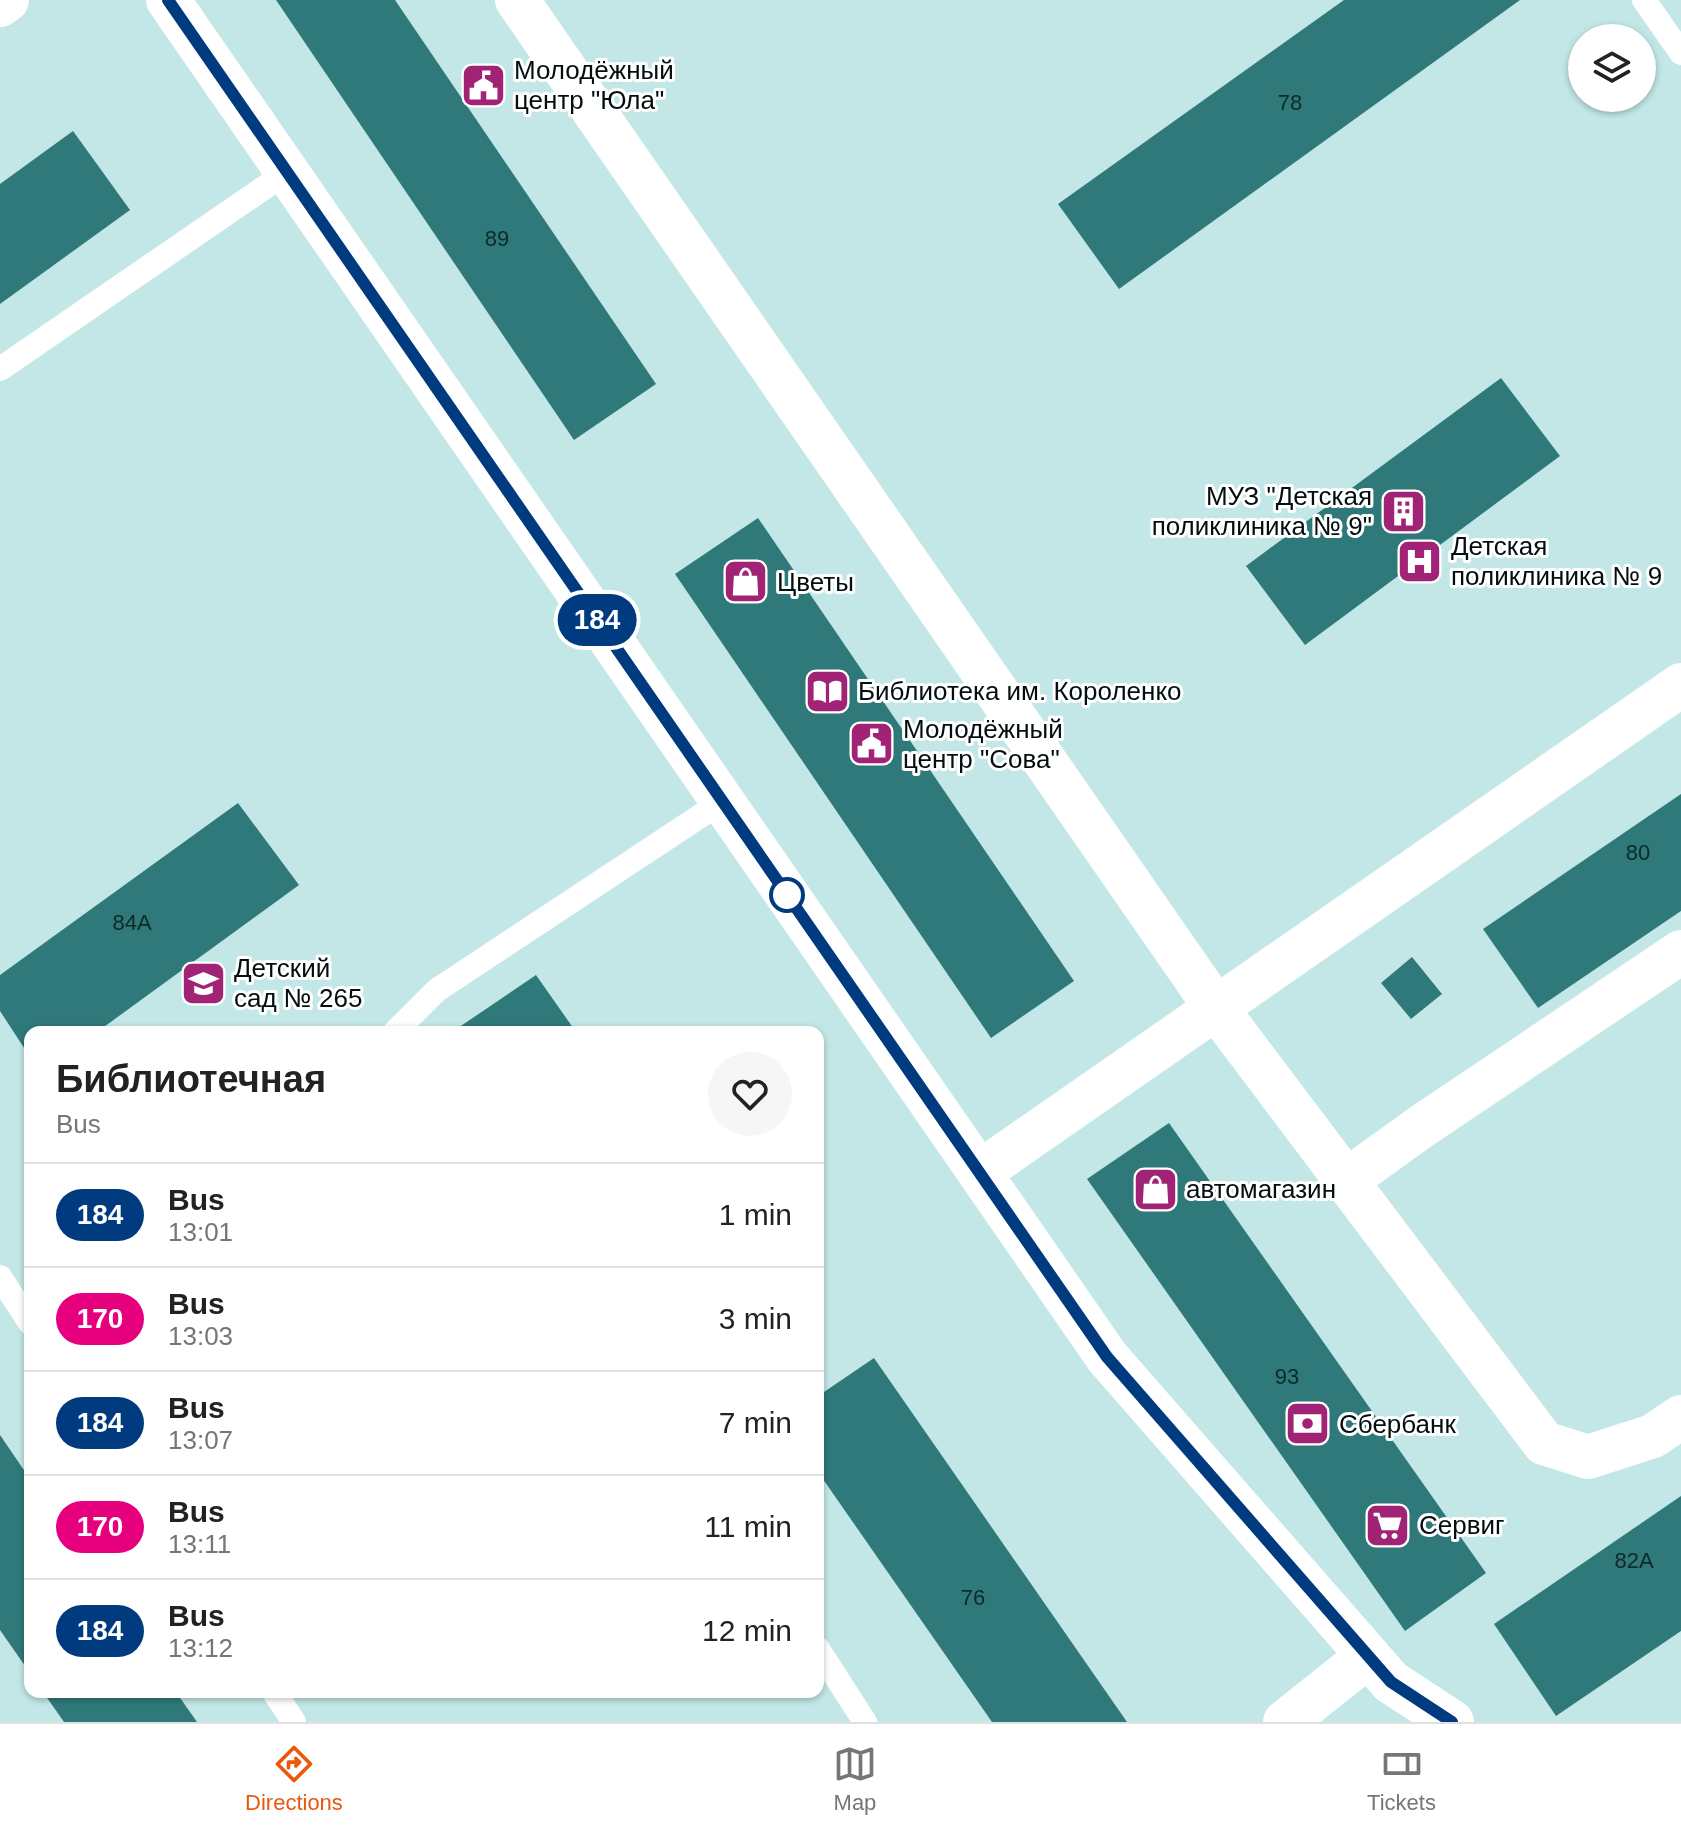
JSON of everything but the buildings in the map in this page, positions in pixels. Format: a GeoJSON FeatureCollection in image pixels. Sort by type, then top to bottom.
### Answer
{"type":"FeatureCollection","features":[{"type":"Feature","properties":{"kind":"street"},"geometry":{"type":"LineString","coordinates":[[0,5],[7,0]]}},
{"type":"Feature","properties":{"kind":"street"},"geometry":{"type":"LineString","coordinates":[[168,0],[1107,1357],[1391,1682],[1452,1722]]}},
{"type":"Feature","properties":{"kind":"street"},"geometry":{"type":"LineString","coordinates":[[517,0],[1216,1008],[1544,1443],[1588,1457],[1653,1436],[1681,1417]]}},
{"type":"Feature","properties":{"kind":"street"},"geometry":{"type":"LineString","coordinates":[[980,1172],[1681,685]]}},
{"type":"Feature","properties":{"kind":"street"},"geometry":{"type":"LineString","coordinates":[[1347,1180],[1681,952]]}},
{"type":"Feature","properties":{"kind":"street"},"geometry":{"type":"LineString","coordinates":[[1285,1722],[1368,1656]]}},
{"type":"Feature","properties":{"kind":"lane"},"geometry":{"type":"LineString","coordinates":[[1644,0],[1681,53]]}},
{"type":"Feature","properties":{"kind":"lane"},"geometry":{"type":"LineString","coordinates":[[0,369],[287,172]]}},
{"type":"Feature","properties":{"kind":"lane"},"geometry":{"type":"LineString","coordinates":[[401,1026],[437,990],[723,801]]}},
{"type":"Feature","properties":{"kind":"lane"},"geometry":{"type":"LineString","coordinates":[[14,1286],[24,1309]]}},
{"type":"Feature","properties":{"kind":"lane"},"geometry":{"type":"LineString","coordinates":[[824,1658],[865,1722]]}},
{"type":"Feature","properties":{"kind":"lane"},"geometry":{"type":"LineString","coordinates":[[278,1698],[294,1722]]}},
{"type":"Feature","properties":{"kind":"bus line","name":"184"},"geometry":{"type":"LineString","coordinates":[[168,0],[1107,1357],[1391,1682],[1452,1722]]}},
{"type":"Feature","properties":{"kind":"place","name":"Молодёжный центр \"Юла\""},"geometry":{"type":"Point","coordinates":[483,85]}},
{"type":"Feature","properties":{"kind":"place","name":"МУЗ \"Детская поликлиника № 9\""},"geometry":{"type":"Point","coordinates":[1403,511]}},
{"type":"Feature","properties":{"kind":"place","name":"Детская поликлиника № 9"},"geometry":{"type":"Point","coordinates":[1420,561]}},
{"type":"Feature","properties":{"kind":"place","name":"Цветы"},"geometry":{"type":"Point","coordinates":[746,582]}},
{"type":"Feature","properties":{"kind":"place","name":"Библиотека им. Короленко"},"geometry":{"type":"Point","coordinates":[827,691]}},
{"type":"Feature","properties":{"kind":"place","name":"Молодёжный центр \"Сова\""},"geometry":{"type":"Point","coordinates":[872,744]}},
{"type":"Feature","properties":{"kind":"place","name":"Детский сад № 265"},"geometry":{"type":"Point","coordinates":[203,983]}},
{"type":"Feature","properties":{"kind":"place","name":"автомагазин"},"geometry":{"type":"Point","coordinates":[1155,1189]}},
{"type":"Feature","properties":{"kind":"place","name":"Сбербанк"},"geometry":{"type":"Point","coordinates":[1308,1424]}},
{"type":"Feature","properties":{"kind":"place","name":"Сервиг"},"geometry":{"type":"Point","coordinates":[1388,1525]}}]}
